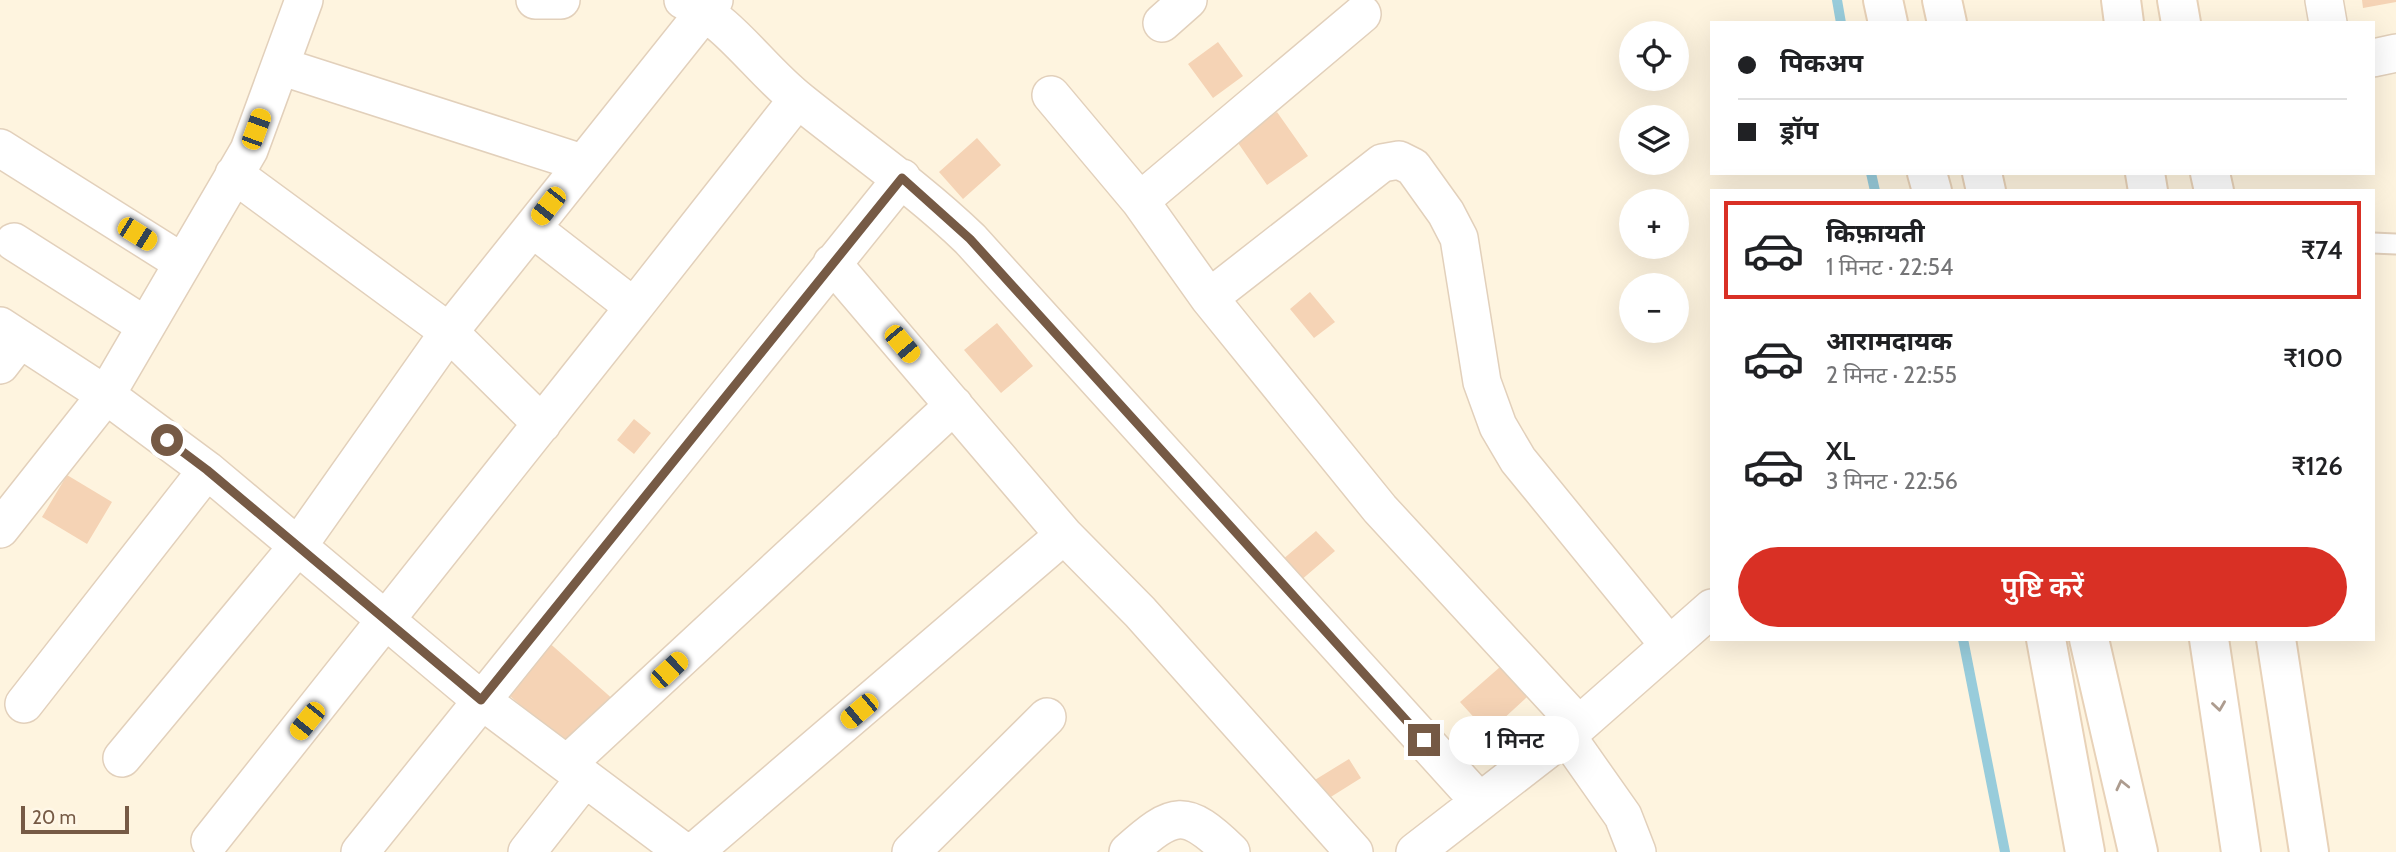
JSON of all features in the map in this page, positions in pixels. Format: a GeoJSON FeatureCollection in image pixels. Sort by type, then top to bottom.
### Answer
{"type":"FeatureCollection","features":[{"type":"Feature","properties":{"kind":"street"},"geometry":{"type":"LineString","coordinates":[[0,528],[106,395],[248,150],[304,0]]}},
{"type":"Feature","properties":{"kind":"street"},"geometry":{"type":"LineString","coordinates":[[535,0],[561,0]]}},
{"type":"Feature","properties":{"kind":"street"},"geometry":{"type":"LineString","coordinates":[[1883,0],[1888,21]]}},
{"type":"Feature","properties":{"kind":"street"},"geometry":{"type":"LineString","coordinates":[[1942,0],[1947,21]]}},
{"type":"Feature","properties":{"kind":"street"},"geometry":{"type":"LineString","coordinates":[[2121,0],[2124,21]]}},
{"type":"Feature","properties":{"kind":"street"},"geometry":{"type":"LineString","coordinates":[[2177,0],[2181,21]]}},
{"type":"Feature","properties":{"kind":"street"},"geometry":{"type":"LineString","coordinates":[[2324,0],[2328,21]]}},
{"type":"Feature","properties":{"kind":"street"},"geometry":{"type":"LineString","coordinates":[[122,758],[298,546],[450,332],[702,4],[797,100],[902,178],[970,239],[1478,800]]}},
{"type":"Feature","properties":{"kind":"street"},"geometry":{"type":"LineString","coordinates":[[1140,201],[1362,14]]}},
{"type":"Feature","properties":{"kind":"street"},"geometry":{"type":"LineString","coordinates":[[2375,58],[2396,53]]}},
{"type":"Feature","properties":{"kind":"street"},"geometry":{"type":"LineString","coordinates":[[280,66],[582,163]]}},
{"type":"Feature","properties":{"kind":"street"},"geometry":{"type":"LineString","coordinates":[[1051,95],[1140,201],[1209,298],[1380,509],[1572,730],[1623,816],[1637,852]]}},
{"type":"Feature","properties":{"kind":"street"},"geometry":{"type":"LineString","coordinates":[[210,841],[387,621],[797,100]]}},
{"type":"Feature","properties":{"kind":"street"},"geometry":{"type":"LineString","coordinates":[[0,148],[183,262]]}},
{"type":"Feature","properties":{"kind":"street"},"geometry":{"type":"LineString","coordinates":[[1209,298],[1382,163],[1399,160],[1413,167],[1446,212],[1459,238],[1482,382],[1498,426],[1518,460],[1669,645]]}},
{"type":"Feature","properties":{"kind":"street"},"geometry":{"type":"LineString","coordinates":[[234,174],[450,332],[542,424]]}},
{"type":"Feature","properties":{"kind":"street"},"geometry":{"type":"LineString","coordinates":[[360,852],[902,178]]}},
{"type":"Feature","properties":{"kind":"street"},"geometry":{"type":"LineString","coordinates":[[532,228],[634,307]]}},
{"type":"Feature","properties":{"kind":"street"},"geometry":{"type":"LineString","coordinates":[[14,242],[146,326]]}},
{"type":"Feature","properties":{"kind":"street"},"geometry":{"type":"LineString","coordinates":[[832,262],[1064,535],[1140,612],[1354,852]]}},
{"type":"Feature","properties":{"kind":"street"},"geometry":{"type":"LineString","coordinates":[[7,344],[106,395],[207,470],[481,700],[684,852]]}},
{"type":"Feature","properties":{"kind":"street"},"geometry":{"type":"LineString","coordinates":[[527,852],[576,771],[954,405]]}},
{"type":"Feature","properties":{"kind":"street"},"geometry":{"type":"LineString","coordinates":[[24,704],[207,470]]}},
{"type":"Feature","properties":{"kind":"street"},"geometry":{"type":"LineString","coordinates":[[694,852],[1064,535]]}},
{"type":"Feature","properties":{"kind":"street"},"geometry":{"type":"LineString","coordinates":[[1415,852],[1478,800],[1572,730],[1710,610]]}},
{"type":"Feature","properties":{"kind":"street"},"geometry":{"type":"LineString","coordinates":[[2046,641],[2085,852]]}},
{"type":"Feature","properties":{"kind":"street"},"geometry":{"type":"LineString","coordinates":[[2089,641],[2138,852]]}},
{"type":"Feature","properties":{"kind":"street"},"geometry":{"type":"LineString","coordinates":[[2209,641],[2241,852]]}},
{"type":"Feature","properties":{"kind":"street"},"geometry":{"type":"LineString","coordinates":[[2276,641],[2309,852]]}},
{"type":"Feature","properties":{"kind":"street"},"geometry":{"type":"LineString","coordinates":[[911,852],[1047,717]]}},
{"type":"Feature","properties":{"kind":"street"},"geometry":{"type":"LineString","coordinates":[[1128,852],[1159,825],[1177,819],[1201,826],[1231,852]]}},
{"type":"Feature","properties":{"kind":"lane"},"geometry":{"type":"LineString","coordinates":[[2375,243],[2396,244]]}},
{"type":"Feature","properties":{"kind":"building"},"geometry":{"type":"Polygon","coordinates":[[[2362,0],[2396,0],[2396,2],[2363,8],[2362,0]]]}},
{"type":"Feature","properties":{"kind":"building"},"geometry":{"type":"Polygon","coordinates":[[[1218,42],[1243,76],[1213,98],[1188,64],[1218,42]]]}},
{"type":"Feature","properties":{"kind":"building"},"geometry":{"type":"Polygon","coordinates":[[[1277,112],[1308,156],[1267,185],[1236,140],[1277,112]]]}},
{"type":"Feature","properties":{"kind":"building"},"geometry":{"type":"Polygon","coordinates":[[[977,138],[1001,165],[963,199],[939,172],[977,138]]]}},
{"type":"Feature","properties":{"kind":"building"},"geometry":{"type":"Polygon","coordinates":[[[1310,292],[1335,322],[1314,338],[1290,309],[1310,292]]]}},
{"type":"Feature","properties":{"kind":"building"},"geometry":{"type":"Polygon","coordinates":[[[997,323],[1033,366],[1001,393],[964,350],[997,323]]]}},
{"type":"Feature","properties":{"kind":"building"},"geometry":{"type":"Polygon","coordinates":[[[634,419],[651,433],[634,454],[617,440],[634,419]]]}},
{"type":"Feature","properties":{"kind":"building"},"geometry":{"type":"Polygon","coordinates":[[[67,475],[112,502],[87,544],[42,517],[67,475]]]}},
{"type":"Feature","properties":{"kind":"building"},"geometry":{"type":"Polygon","coordinates":[[[1316,531],[1335,551],[1293,587],[1275,566],[1316,531]]]}},
{"type":"Feature","properties":{"kind":"building"},"geometry":{"type":"Polygon","coordinates":[[[546,640],[615,701],[571,750],[502,689],[546,640]]]}},
{"type":"Feature","properties":{"kind":"building"},"geometry":{"type":"Polygon","coordinates":[[[1500,667],[1527,697],[1488,733],[1460,702],[1500,667]]]}},
{"type":"Feature","properties":{"kind":"building"},"geometry":{"type":"Polygon","coordinates":[[[1349,759],[1361,778],[1318,805],[1305,786],[1349,759]]]}},
{"type":"Feature","properties":{"kind":"waterway"},"geometry":{"type":"LineString","coordinates":[[1837,0],[1841,21]]}},
{"type":"Feature","properties":{"kind":"waterway"},"geometry":{"type":"LineString","coordinates":[[1871,175],[1875,189]]}},
{"type":"Feature","properties":{"kind":"waterway"},"geometry":{"type":"LineString","coordinates":[[1963,641],[2005,852]]}},
{"type":"Feature","properties":{"kind":"route"},"geometry":{"type":"LineString","coordinates":[[167,440],[207,470],[481,700],[902,178],[970,239],[1424,740]]}}]}
